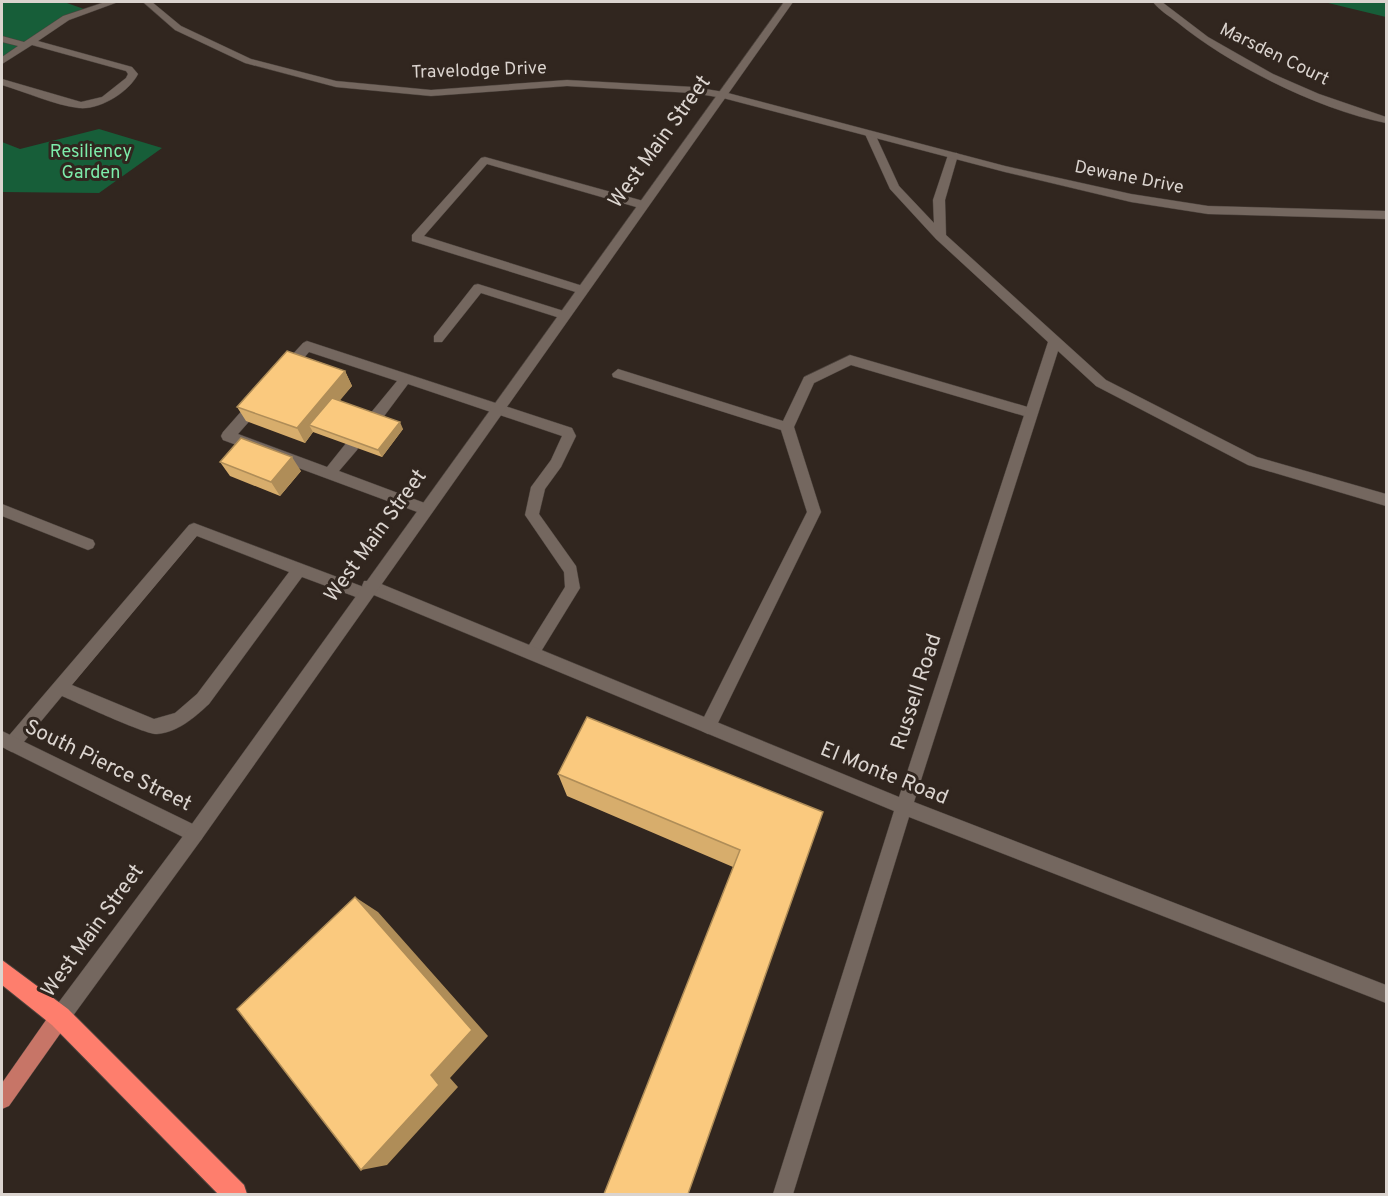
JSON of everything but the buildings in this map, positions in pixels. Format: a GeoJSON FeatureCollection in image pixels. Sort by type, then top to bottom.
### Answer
{"type":"FeatureCollection","features":[{"type":"Feature","properties":{"kind":"highway"},"geometry":{"type":"LineString","coordinates":[[2,971],[60,1017],[235,1194]]}},
{"type":"Feature","properties":{"kind":"main road","name":"West Main Street"},"geometry":{"type":"LineString","coordinates":[[2,1099],[60,1017]]}},
{"type":"Feature","properties":{"kind":"street"},"geometry":{"type":"LineString","coordinates":[[2,62],[66,18],[113,2]]}},
{"type":"Feature","properties":{"kind":"street","name":"Travelodge Drive"},"geometry":{"type":"LineString","coordinates":[[147,2],[178,28],[248,62],[336,84],[431,93],[567,83],[693,90],[724,95],[870,134]]}},
{"type":"Feature","properties":{"kind":"street","name":"West Main Street"},"geometry":{"type":"LineString","coordinates":[[60,1017],[195,834],[366,590],[724,95],[788,2]]}},
{"type":"Feature","properties":{"kind":"street","name":"Marsden Court"},"geometry":{"type":"LineString","coordinates":[[1157,2],[1204,39],[1247,64],[1341,106],[1386,120]]}},
{"type":"Feature","properties":{"kind":"street"},"geometry":{"type":"LineString","coordinates":[[2,39],[28,43],[129,69],[133,74],[130,80],[106,99],[81,105],[2,82]]}},
{"type":"Feature","properties":{"kind":"street"},"geometry":{"type":"LineString","coordinates":[[870,134],[894,187],[940,236],[1054,342],[1101,382],[1253,461],[1386,500]]}},
{"type":"Feature","properties":{"kind":"street","name":"Dewane Drive"},"geometry":{"type":"LineString","coordinates":[[870,134],[1131,198],[1208,210],[1386,215]]}},
{"type":"Feature","properties":{"kind":"street"},"geometry":{"type":"LineString","coordinates":[[940,236],[939,200],[953,155]]}},
{"type":"Feature","properties":{"kind":"street"},"geometry":{"type":"LineString","coordinates":[[582,290],[416,238],[485,160],[643,205]]}},
{"type":"Feature","properties":{"kind":"street"},"geometry":{"type":"LineString","coordinates":[[438,339],[478,288],[563,315]]}},
{"type":"Feature","properties":{"kind":"street","name":"Russell Road"},"geometry":{"type":"LineString","coordinates":[[783,1194],[904,807],[1054,342]]}},
{"type":"Feature","properties":{"kind":"street"},"geometry":{"type":"LineString","coordinates":[[278,379],[307,346],[567,432],[569,436],[556,463],[538,487],[532,515],[571,570],[573,588],[532,653]]}},
{"type":"Feature","properties":{"kind":"street"},"geometry":{"type":"LineString","coordinates":[[708,726],[814,512],[787,427],[809,380],[850,360],[1031,413]]}},
{"type":"Feature","properties":{"kind":"street"},"geometry":{"type":"LineString","coordinates":[[618,374],[787,427]]}},
{"type":"Feature","properties":{"kind":"street"},"geometry":{"type":"LineString","coordinates":[[374,419],[405,379]]}},
{"type":"Feature","properties":{"kind":"street"},"geometry":{"type":"LineString","coordinates":[[264,395],[228,436],[425,509]]}},
{"type":"Feature","properties":{"kind":"street"},"geometry":{"type":"LineString","coordinates":[[329,474],[352,446]]}},
{"type":"Feature","properties":{"kind":"street"},"geometry":{"type":"LineString","coordinates":[[2,510],[87,544]]}},
{"type":"Feature","properties":{"kind":"street","name":"El Monte Road"},"geometry":{"type":"LineString","coordinates":[[60,688],[194,529],[299,569],[366,590],[532,653],[904,807],[1386,994]]}},
{"type":"Feature","properties":{"kind":"street"},"geometry":{"type":"LineString","coordinates":[[7,742],[60,688],[154,727],[168,726],[185,716],[203,699],[299,569]]}},
{"type":"Feature","properties":{"kind":"street","name":"South Pierce Street"},"geometry":{"type":"LineString","coordinates":[[7,742],[195,834]]}},
{"type":"Feature","properties":{"kind":"green space"},"geometry":{"type":"Polygon","coordinates":[[[2,2],[64,2],[84,9],[10,59],[2,61],[2,2]]]}},
{"type":"Feature","properties":{"kind":"green space"},"geometry":{"type":"Polygon","coordinates":[[[1324,2],[1386,2],[1386,17],[1324,2]]]}},
{"type":"Feature","properties":{"kind":"green space","name":"Resiliency Garden"},"geometry":{"type":"Polygon","coordinates":[[[99,129],[162,148],[99,193],[2,192],[2,142],[20,149],[99,129]]]}}]}
